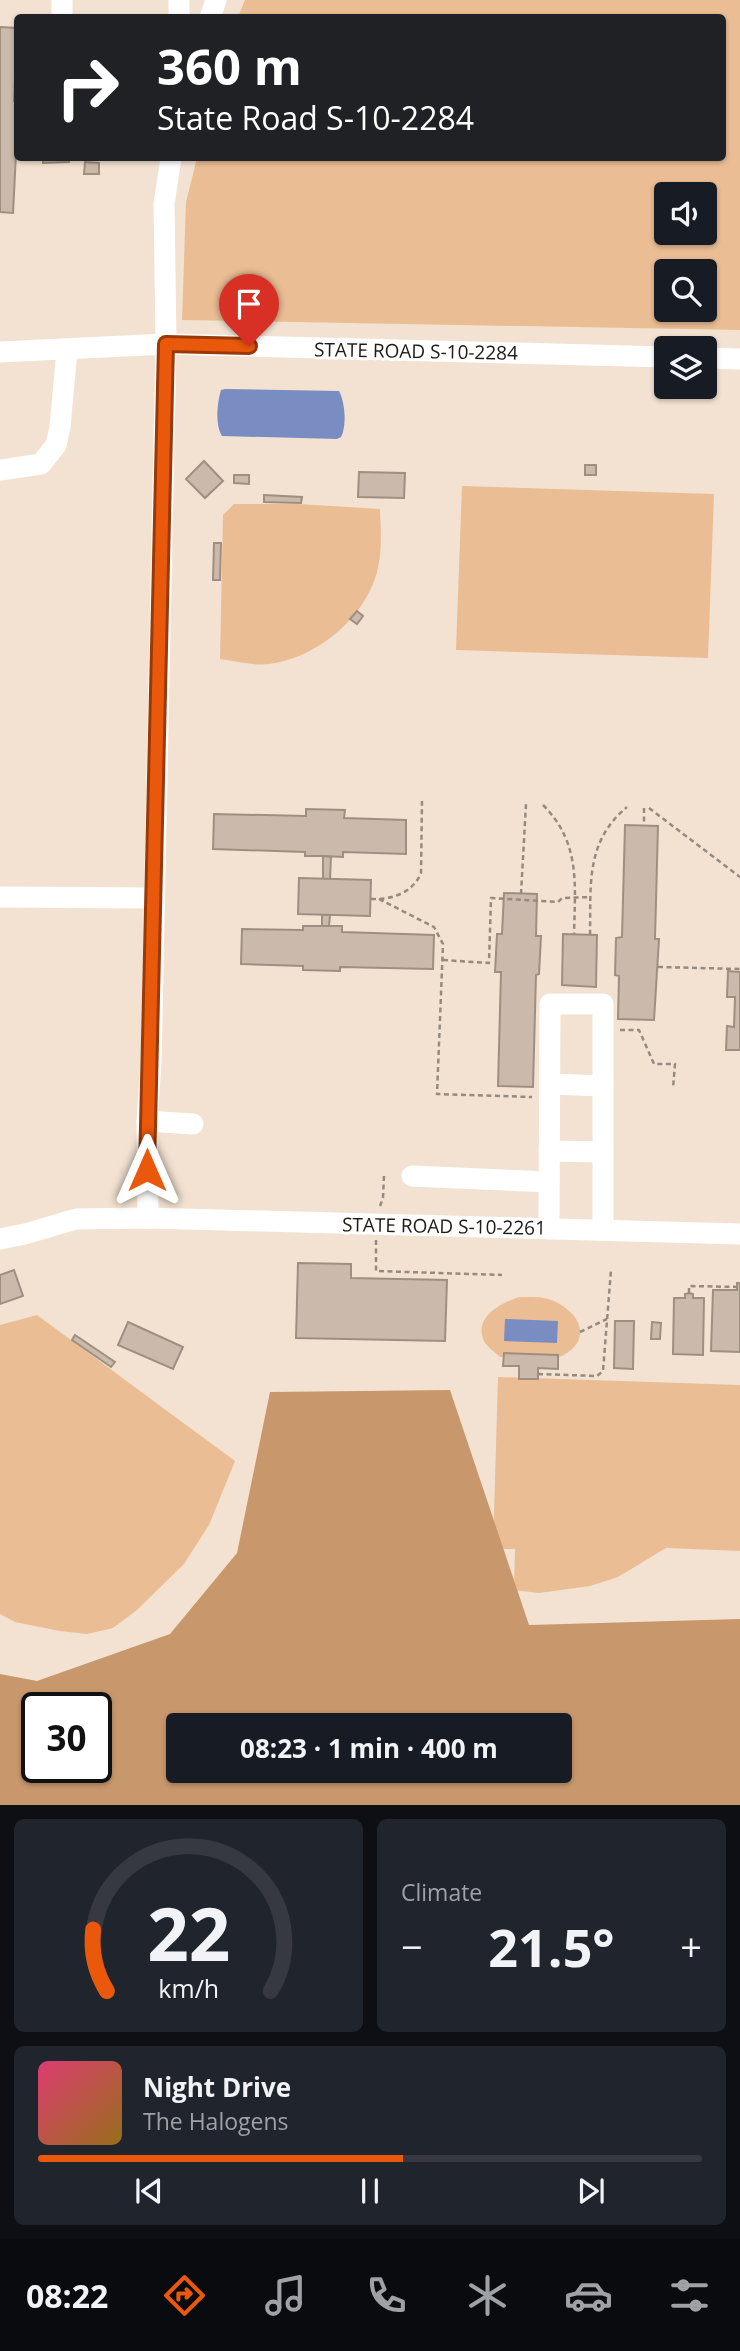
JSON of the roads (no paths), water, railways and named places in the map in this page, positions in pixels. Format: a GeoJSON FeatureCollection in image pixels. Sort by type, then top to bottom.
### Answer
{"type":"FeatureCollection","features":[{"type":"Feature","properties":{"kind":"street"},"geometry":{"type":"LineString","coordinates":[[148,1219],[147,1121],[151,1063],[166,344],[164,204],[171,161]]}},
{"type":"Feature","properties":{"kind":"street","name":"STATE ROAD S-10-2284"},"geometry":{"type":"LineString","coordinates":[[0,352],[166,344],[654,357]]}},
{"type":"Feature","properties":{"kind":"street"},"geometry":{"type":"LineString","coordinates":[[0,470],[41,464],[56,446],[67,350]]}},
{"type":"Feature","properties":{"kind":"street"},"geometry":{"type":"LineString","coordinates":[[717,358],[740,359]]}},
{"type":"Feature","properties":{"kind":"street"},"geometry":{"type":"LineString","coordinates":[[0,897],[153,898]]}},
{"type":"Feature","properties":{"kind":"street"},"geometry":{"type":"LineString","coordinates":[[549,1229],[550,1004],[603,1004],[603,1230]]}},
{"type":"Feature","properties":{"kind":"street"},"geometry":{"type":"LineString","coordinates":[[550,1091],[603,1086]]}},
{"type":"Feature","properties":{"kind":"street"},"geometry":{"type":"LineString","coordinates":[[147,1121],[193,1124]]}},
{"type":"Feature","properties":{"kind":"street"},"geometry":{"type":"LineString","coordinates":[[549,1151],[603,1152]]}},
{"type":"Feature","properties":{"kind":"street"},"geometry":{"type":"LineString","coordinates":[[412,1175],[549,1182]]}},
{"type":"Feature","properties":{"kind":"street","name":"STATE ROAD S-10-2261"},"geometry":{"type":"LineString","coordinates":[[0,1239],[76,1219],[740,1234]]}},
{"type":"Feature","properties":{"kind":"water"},"geometry":{"type":"Polygon","coordinates":[[[221,390],[339,391],[343,401],[343,432],[337,439],[222,436],[218,426],[218,407],[221,390]]]}},
{"type":"Feature","properties":{"kind":"water"},"geometry":{"type":"Polygon","coordinates":[[[505,1319],[558,1321],[557,1343],[504,1341],[505,1319]]]}}]}
